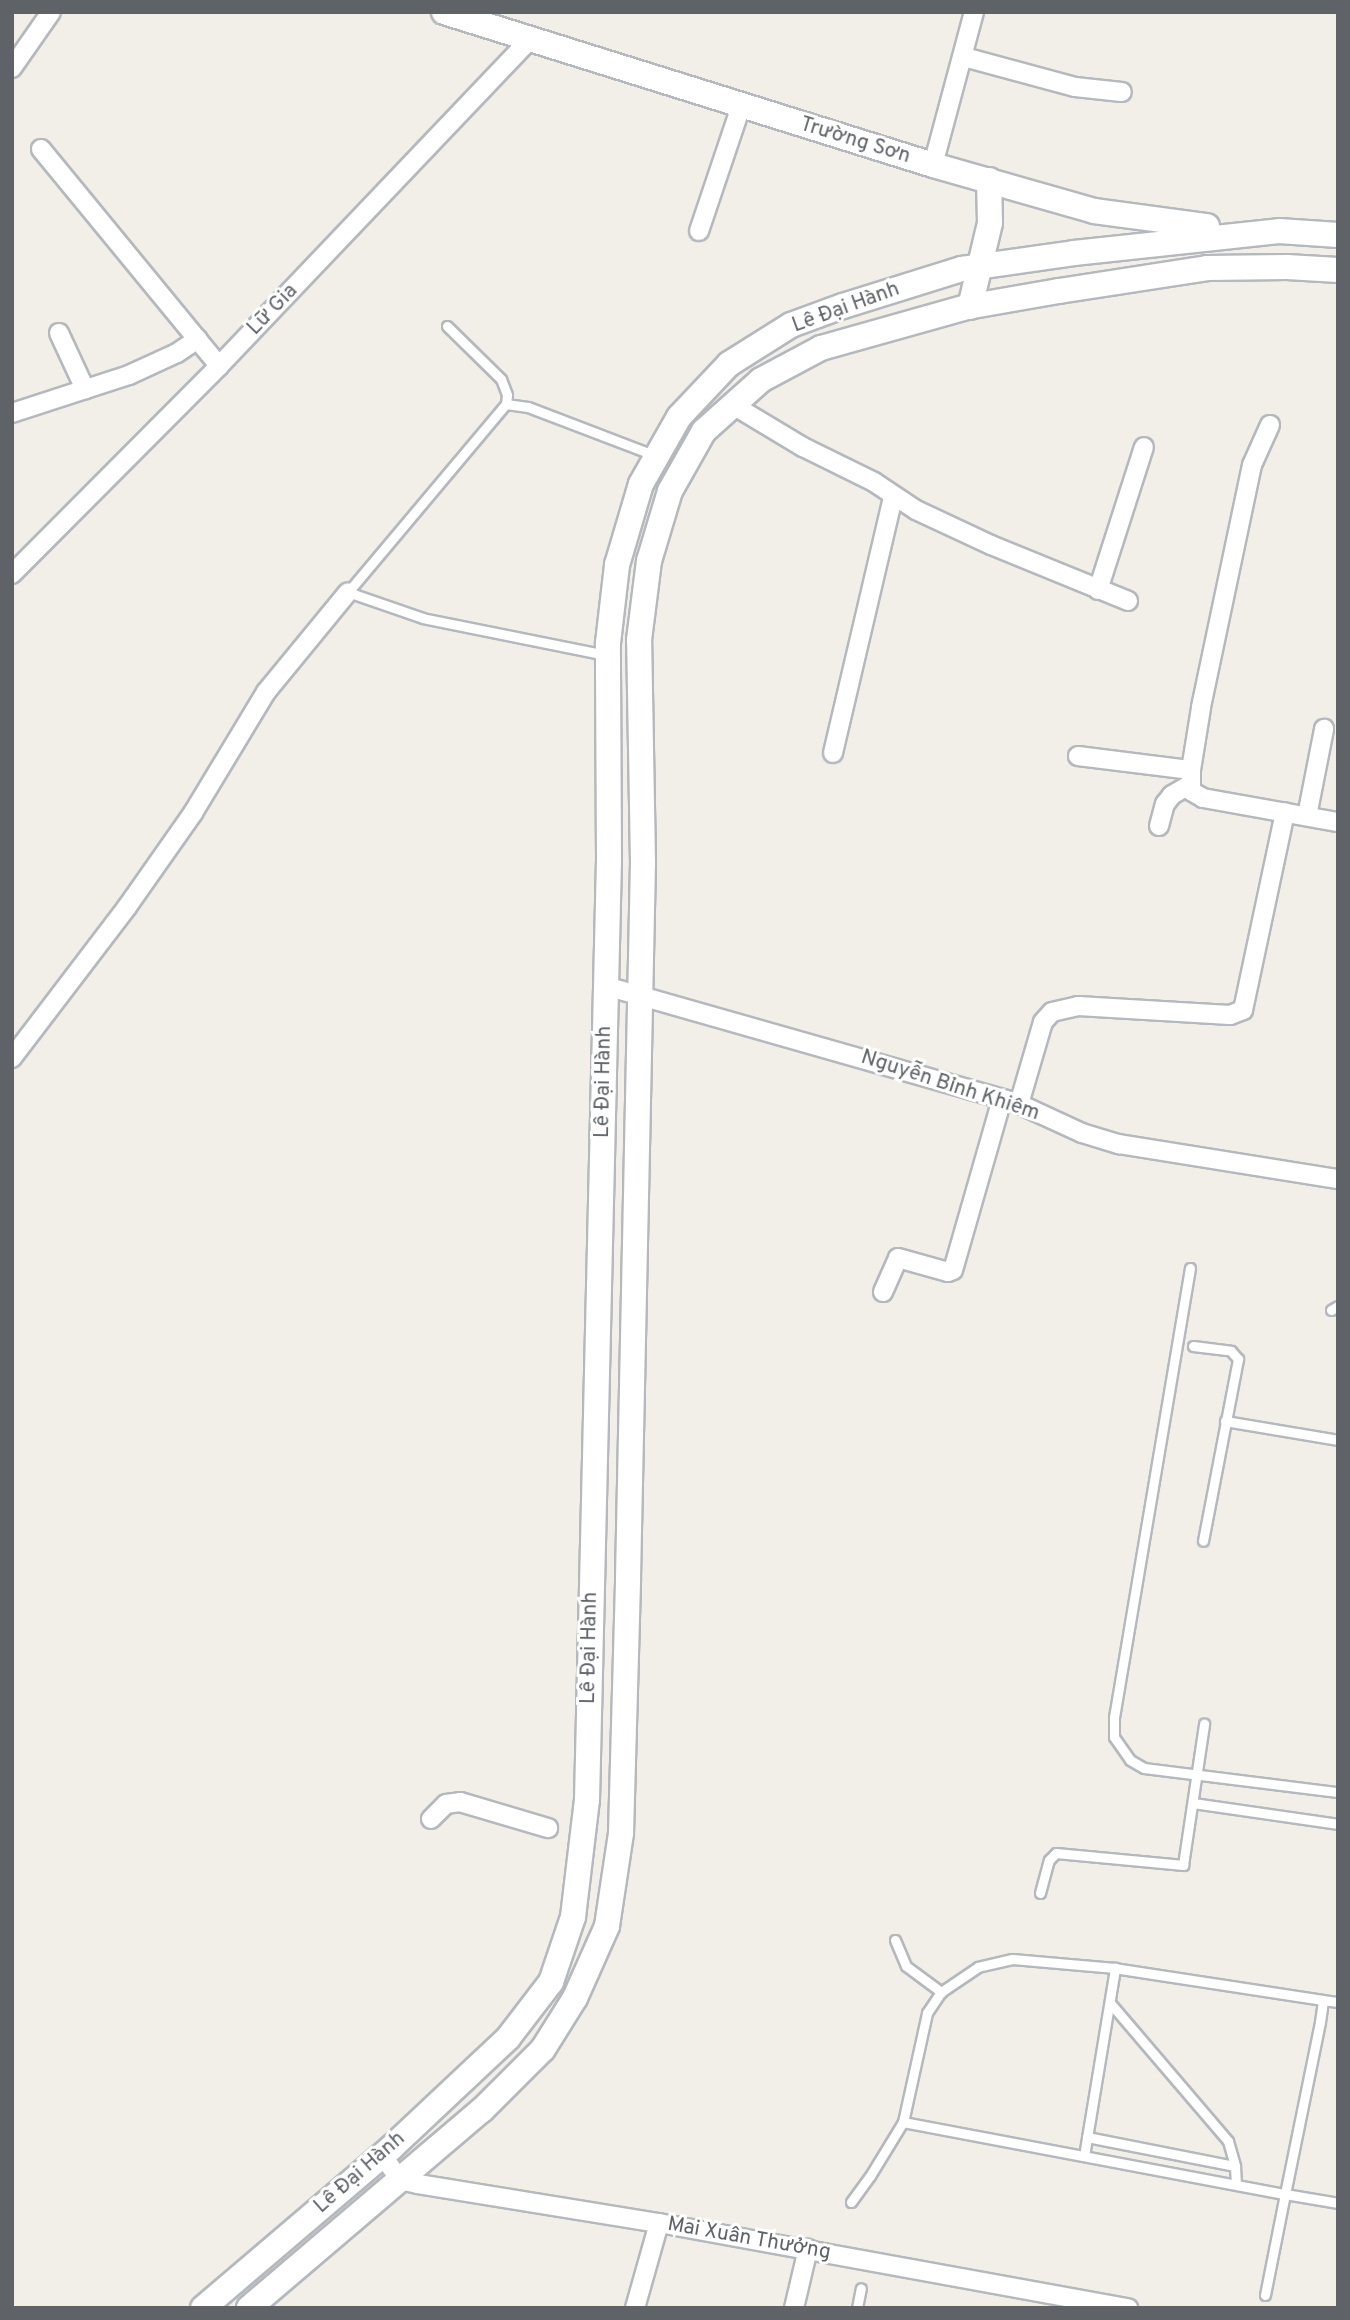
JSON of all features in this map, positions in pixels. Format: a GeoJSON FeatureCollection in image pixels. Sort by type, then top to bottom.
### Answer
{"type":"FeatureCollection","features":[{"type":"Feature","properties":{"kind":"main road","name":"Trường Sơn"},"geometry":{"type":"LineString","coordinates":[[457,14],[529,41],[933,165],[1094,211],[1168,223],[1274,231]]}},
{"type":"Feature","properties":{"kind":"main road"},"geometry":{"type":"LineString","coordinates":[[970,307],[977,267],[990,223],[989,180]]}},
{"type":"Feature","properties":{"kind":"main road"},"geometry":{"type":"LineString","coordinates":[[1274,231],[1279,267]]}},
{"type":"Feature","properties":{"kind":"main road","name":"Lê Đại Hành"},"geometry":{"type":"LineString","coordinates":[[203,2308],[382,2155],[508,2038],[551,1982],[573,1917],[587,1800],[610,859],[608,656],[617,565],[641,484],[679,418],[729,364],[791,325],[843,306],[977,267],[1189,239],[1274,231],[1338,235]]}},
{"type":"Feature","properties":{"kind":"main road","name":"Lê Đại Hành"},"geometry":{"type":"LineString","coordinates":[[249,2308],[482,2110],[543,2049],[575,1998],[607,1926],[621,1833],[643,863],[639,640],[649,561],[670,491],[704,431],[761,380],[821,348],[970,307],[1207,268],[1338,270]]}},
{"type":"Feature","properties":{"kind":"street"},"geometry":{"type":"LineString","coordinates":[[12,68],[51,12]]}},
{"type":"Feature","properties":{"kind":"street"},"geometry":{"type":"LineString","coordinates":[[933,165],[974,12]]}},
{"type":"Feature","properties":{"kind":"street","name":"Lữ Gia"},"geometry":{"type":"LineString","coordinates":[[12,574],[219,366],[529,41]]}},
{"type":"Feature","properties":{"kind":"street"},"geometry":{"type":"LineString","coordinates":[[964,57],[1075,87],[1122,92]]}},
{"type":"Feature","properties":{"kind":"street"},"geometry":{"type":"LineString","coordinates":[[699,231],[741,106]]}},
{"type":"Feature","properties":{"kind":"street"},"geometry":{"type":"LineString","coordinates":[[41,149],[219,366]]}},
{"type":"Feature","properties":{"kind":"street"},"geometry":{"type":"LineString","coordinates":[[58,333],[85,389]]}},
{"type":"Feature","properties":{"kind":"street"},"geometry":{"type":"LineString","coordinates":[[12,413],[157,363],[198,339]]}},
{"type":"Feature","properties":{"kind":"street"},"geometry":{"type":"LineString","coordinates":[[733,405],[803,447],[874,482],[893,497],[991,545],[1128,601]]}},
{"type":"Feature","properties":{"kind":"street"},"geometry":{"type":"LineString","coordinates":[[1270,425],[1252,465],[1191,777],[1191,792],[1203,798],[1338,822]]}},
{"type":"Feature","properties":{"kind":"street"},"geometry":{"type":"LineString","coordinates":[[1098,590],[1144,447]]}},
{"type":"Feature","properties":{"kind":"street"},"geometry":{"type":"LineString","coordinates":[[834,753],[893,497]]}},
{"type":"Feature","properties":{"kind":"street"},"geometry":{"type":"LineString","coordinates":[[12,1058],[179,834],[266,692],[348,592]]}},
{"type":"Feature","properties":{"kind":"street"},"geometry":{"type":"LineString","coordinates":[[1307,816],[1324,729]]}},
{"type":"Feature","properties":{"kind":"street"},"geometry":{"type":"LineString","coordinates":[[1079,756],[1191,777]]}},
{"type":"Feature","properties":{"kind":"street"},"geometry":{"type":"LineString","coordinates":[[1159,826],[1165,804],[1191,777]]}},
{"type":"Feature","properties":{"kind":"street"},"geometry":{"type":"LineString","coordinates":[[883,1292],[898,1258],[948,1272],[953,1270],[1010,1101],[1043,1022],[1052,1012],[1078,1006],[1230,1014],[1243,1010],[1285,812]]}},
{"type":"Feature","properties":{"kind":"street","name":"Nguyễn Bỉnh Khiêm"},"geometry":{"type":"LineString","coordinates":[[606,986],[1010,1101],[1082,1133],[1119,1144],[1338,1179]]}},
{"type":"Feature","properties":{"kind":"street"},"geometry":{"type":"LineString","coordinates":[[431,1819],[446,1804],[460,1802],[548,1828]]}},
{"type":"Feature","properties":{"kind":"street"},"geometry":{"type":"LineString","coordinates":[[382,2155],[400,2180]]}},
{"type":"Feature","properties":{"kind":"street","name":"Mai Xuân Thưởng"},"geometry":{"type":"LineString","coordinates":[[400,2180],[807,2249],[1128,2308]]}},
{"type":"Feature","properties":{"kind":"street"},"geometry":{"type":"LineString","coordinates":[[635,2308],[659,2223]]}},
{"type":"Feature","properties":{"kind":"street"},"geometry":{"type":"LineString","coordinates":[[794,2308],[807,2249]]}},
{"type":"Feature","properties":{"kind":"lane"},"geometry":{"type":"LineString","coordinates":[[447,326],[501,379],[507,395],[506,404],[348,592],[424,618],[608,656]]}},
{"type":"Feature","properties":{"kind":"lane"},"geometry":{"type":"LineString","coordinates":[[506,404],[527,407],[657,457]]}},
{"type":"Feature","properties":{"kind":"lane"},"geometry":{"type":"LineString","coordinates":[[1189,1268],[1114,1717],[1114,1737],[1130,1760],[1144,1768],[1338,1792]]}},
{"type":"Feature","properties":{"kind":"lane"},"geometry":{"type":"LineString","coordinates":[[1193,1346],[1236,1354],[1238,1359],[1203,1541]]}},
{"type":"Feature","properties":{"kind":"lane"},"geometry":{"type":"LineString","coordinates":[[1225,1422],[1338,1440]]}},
{"type":"Feature","properties":{"kind":"lane"},"geometry":{"type":"LineString","coordinates":[[1040,1893],[1049,1860],[1056,1853],[1179,1867],[1183,1865],[1204,1724]]}},
{"type":"Feature","properties":{"kind":"lane"},"geometry":{"type":"LineString","coordinates":[[1193,1803],[1338,1824]]}},
{"type":"Feature","properties":{"kind":"lane"},"geometry":{"type":"LineString","coordinates":[[895,1940],[906,1966],[941,1992]]}},
{"type":"Feature","properties":{"kind":"lane"},"geometry":{"type":"LineString","coordinates":[[850,2202],[870,2176],[903,2122],[927,2013],[941,1992],[978,1967],[1012,1959],[1115,1969],[1338,2002]]}},
{"type":"Feature","properties":{"kind":"lane"},"geometry":{"type":"LineString","coordinates":[[1084,2156],[1115,1969]]}},
{"type":"Feature","properties":{"kind":"lane"},"geometry":{"type":"LineString","coordinates":[[1265,2295],[1323,2000]]}},
{"type":"Feature","properties":{"kind":"lane"},"geometry":{"type":"LineString","coordinates":[[1111,2004],[1228,2141],[1235,2166],[1236,2184]]}},
{"type":"Feature","properties":{"kind":"lane"},"geometry":{"type":"LineString","coordinates":[[903,2122],[1338,2203]]}},
{"type":"Feature","properties":{"kind":"lane"},"geometry":{"type":"LineString","coordinates":[[1087,2137],[1235,2166]]}},
{"type":"Feature","properties":{"kind":"lane"},"geometry":{"type":"LineString","coordinates":[[857,2308],[861,2288]]}}]}
